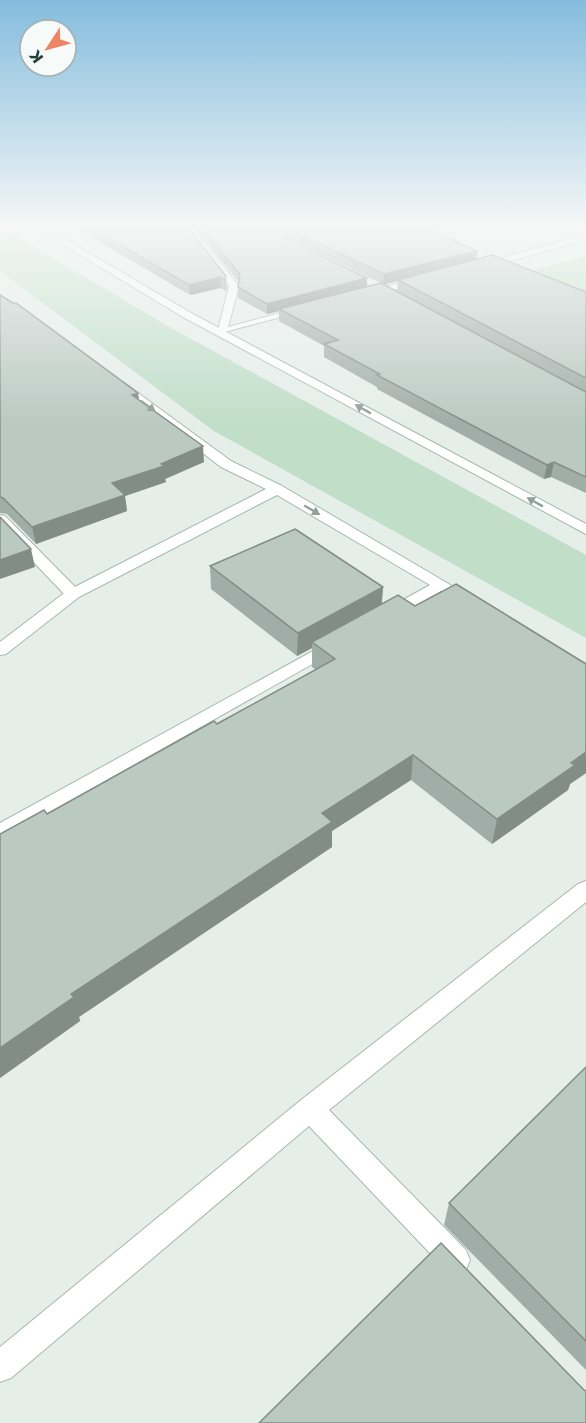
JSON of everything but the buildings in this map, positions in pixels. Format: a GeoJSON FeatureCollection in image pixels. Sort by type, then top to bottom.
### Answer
{"type":"FeatureCollection","features":[{"type":"Feature","properties":{"kind":"street"},"geometry":{"type":"LineString","coordinates":[[148,291],[187,315],[586,530]]}},
{"type":"Feature","properties":{"kind":"street"},"geometry":{"type":"LineString","coordinates":[[222,332],[233,291]]}},
{"type":"Feature","properties":{"kind":"street"},"geometry":{"type":"LineString","coordinates":[[352,297],[372,291]]}},
{"type":"Feature","properties":{"kind":"street"},"geometry":{"type":"LineString","coordinates":[[386,291],[398,298]]}},
{"type":"Feature","properties":{"kind":"street"},"geometry":{"type":"LineString","coordinates":[[222,332],[309,308]]}},
{"type":"Feature","properties":{"kind":"street"},"geometry":{"type":"LineString","coordinates":[[104,373],[226,464],[276,489],[483,609]]}},
{"type":"Feature","properties":{"kind":"street"},"geometry":{"type":"LineString","coordinates":[[0,650],[73,594],[276,489]]}},
{"type":"Feature","properties":{"kind":"street"},"geometry":{"type":"LineString","coordinates":[[0,519],[73,594]]}},
{"type":"Feature","properties":{"kind":"street"},"geometry":{"type":"LineString","coordinates":[[369,625],[441,585]]}},
{"type":"Feature","properties":{"kind":"street"},"geometry":{"type":"LineString","coordinates":[[0,832],[349,636]]}},
{"type":"Feature","properties":{"kind":"street"},"geometry":{"type":"LineString","coordinates":[[0,1366],[310,1109],[586,890]]}},
{"type":"Feature","properties":{"kind":"street"},"geometry":{"type":"LineString","coordinates":[[310,1109],[472,1277]]}},
{"type":"Feature","properties":{"kind":"green space"},"geometry":{"type":"Polygon","coordinates":[[[27,291],[109,291],[173,329],[586,555],[586,638],[214,431],[27,291]]]}},
{"type":"Feature","properties":{"kind":"green space"},"geometry":{"type":"Polygon","coordinates":[[[571,291],[586,291],[586,298],[571,291]]]}}]}
